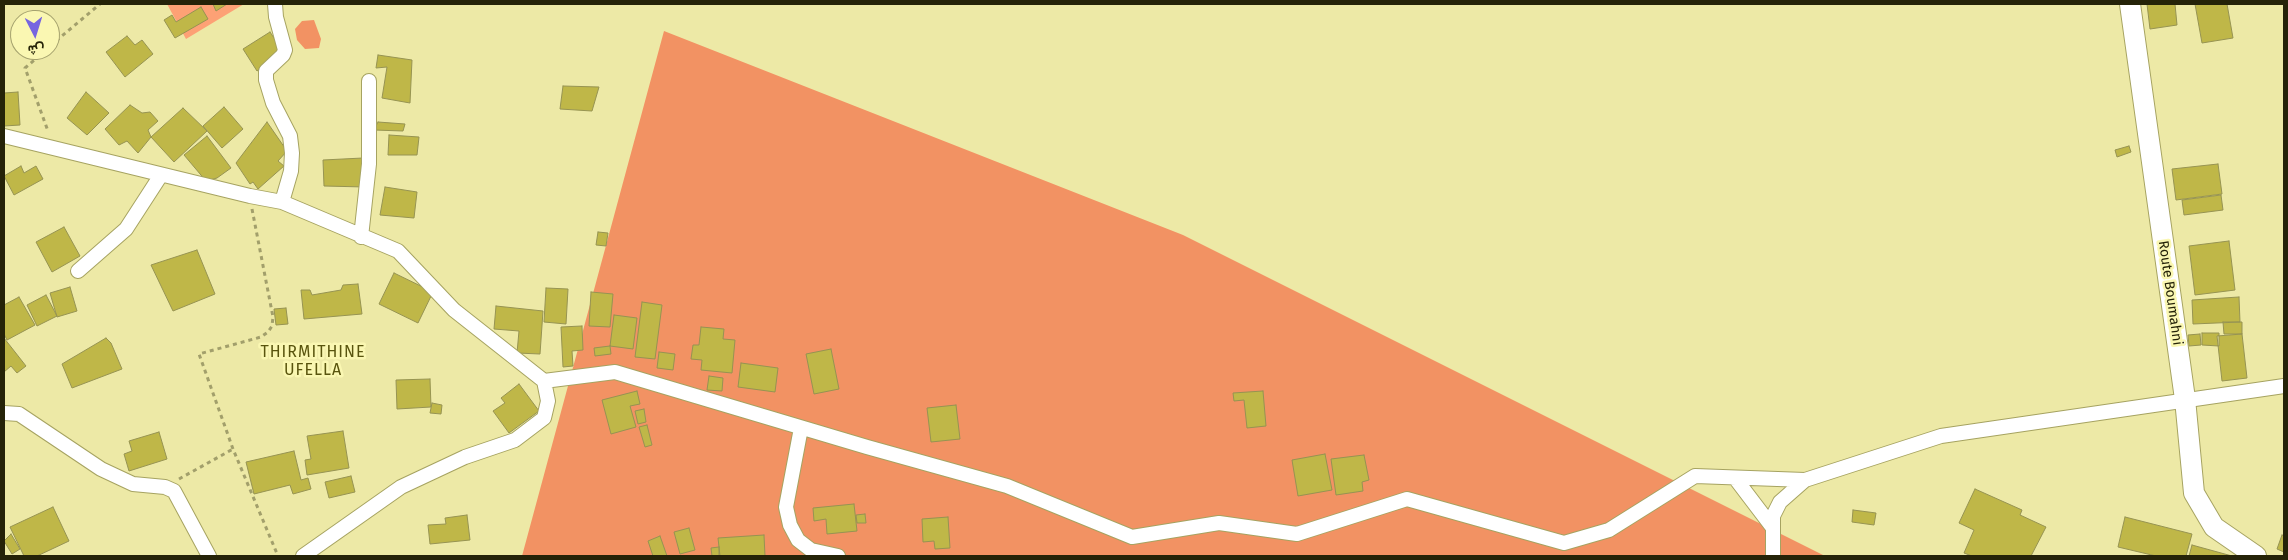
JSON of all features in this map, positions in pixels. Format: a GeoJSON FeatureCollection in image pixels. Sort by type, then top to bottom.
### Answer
{"type":"FeatureCollection","features":[{"type":"Feature","properties":{"kind":"main road","name":"Route Boumahni"},"geometry":{"type":"LineString","coordinates":[[2130,4],[2184,399],[2194,493],[2214,528],[2256,556]]}},
{"type":"Feature","properties":{"kind":"street"},"geometry":{"type":"LineString","coordinates":[[275,4],[276,17],[285,50],[283,55],[266,71],[266,80],[273,103],[290,136],[292,153],[291,171],[282,202]]}},
{"type":"Feature","properties":{"kind":"street"},"geometry":{"type":"LineString","coordinates":[[361,237],[368,164],[369,81]]}},
{"type":"Feature","properties":{"kind":"street"},"geometry":{"type":"LineString","coordinates":[[4,136],[250,196],[282,202],[361,237],[398,251],[454,310],[544,382],[548,401],[544,418],[515,440],[465,457],[401,487],[303,556]]}},
{"type":"Feature","properties":{"kind":"street"},"geometry":{"type":"LineString","coordinates":[[78,272],[126,229],[160,174]]}},
{"type":"Feature","properties":{"kind":"street"},"geometry":{"type":"LineString","coordinates":[[544,382],[615,372],[801,428],[1007,486],[1132,537],[1219,523],[1297,534],[1407,499],[1564,543],[1609,530],[1695,476],[1805,480],[1941,436],[2184,399],[2284,386]]}},
{"type":"Feature","properties":{"kind":"street"},"geometry":{"type":"LineString","coordinates":[[4,413],[19,414],[101,469],[133,484],[166,487],[174,491],[209,556]]}},
{"type":"Feature","properties":{"kind":"street"},"geometry":{"type":"LineString","coordinates":[[801,428],[786,507],[790,525],[798,540],[811,550],[838,556]]}},
{"type":"Feature","properties":{"kind":"street"},"geometry":{"type":"LineString","coordinates":[[1735,478],[1773,528]]}},
{"type":"Feature","properties":{"kind":"street"},"geometry":{"type":"LineString","coordinates":[[1773,556],[1773,516],[1780,502],[1805,480]]}},
{"type":"Feature","properties":{"kind":"path"},"geometry":{"type":"LineString","coordinates":[[60,38],[100,4]]}},
{"type":"Feature","properties":{"kind":"path"},"geometry":{"type":"LineString","coordinates":[[34,60],[25,68],[54,148]]}},
{"type":"Feature","properties":{"kind":"path"},"geometry":{"type":"LineString","coordinates":[[250,196],[273,317],[272,326],[261,337],[199,354],[233,449],[278,556]]}},
{"type":"Feature","properties":{"kind":"path"},"geometry":{"type":"LineString","coordinates":[[166,487],[233,449]]}},
{"type":"Feature","properties":{"kind":"shaded area"},"geometry":{"type":"Polygon","coordinates":[[[167,4],[213,4],[216,10],[227,4],[244,4],[186,39],[167,4]]]}},
{"type":"Feature","properties":{"kind":"shaded area"},"geometry":{"type":"Polygon","coordinates":[[[314,20],[321,39],[319,48],[305,49],[297,40],[295,29],[302,21],[314,20]]]}},
{"type":"Feature","properties":{"kind":"shaded area"},"geometry":{"type":"Polygon","coordinates":[[[664,31],[1183,235],[1825,556],[522,556],[664,31]]]}},
{"type":"Feature","properties":{"kind":"building"},"geometry":{"type":"Polygon","coordinates":[[[213,4],[227,4],[216,11],[213,4]]]}},
{"type":"Feature","properties":{"kind":"building"},"geometry":{"type":"Polygon","coordinates":[[[2147,4],[2175,4],[2177,25],[2150,29],[2147,4]]]}},
{"type":"Feature","properties":{"kind":"building"},"geometry":{"type":"Polygon","coordinates":[[[2195,4],[2227,4],[2233,38],[2202,43],[2195,4]]]}},
{"type":"Feature","properties":{"kind":"building"},"geometry":{"type":"Polygon","coordinates":[[[201,7],[208,19],[175,38],[164,20],[172,15],[176,22],[201,7]]]}},
{"type":"Feature","properties":{"kind":"building"},"geometry":{"type":"Polygon","coordinates":[[[270,32],[284,53],[257,71],[243,49],[270,32]]]}},
{"type":"Feature","properties":{"kind":"building"},"geometry":{"type":"Polygon","coordinates":[[[127,36],[135,45],[142,40],[153,54],[125,77],[106,52],[127,36]]]}},
{"type":"Feature","properties":{"kind":"building"},"geometry":{"type":"Polygon","coordinates":[[[378,55],[412,60],[410,103],[382,98],[387,67],[376,68],[378,55]]]}},
{"type":"Feature","properties":{"kind":"building"},"geometry":{"type":"Polygon","coordinates":[[[563,86],[599,87],[592,111],[560,109],[563,86]]]}},
{"type":"Feature","properties":{"kind":"building"},"geometry":{"type":"Polygon","coordinates":[[[18,92],[20,125],[4,126],[4,93],[18,92]]]}},
{"type":"Feature","properties":{"kind":"building"},"geometry":{"type":"Polygon","coordinates":[[[86,92],[109,113],[87,135],[67,118],[86,92]]]}},
{"type":"Feature","properties":{"kind":"building"},"geometry":{"type":"Polygon","coordinates":[[[130,105],[142,113],[150,112],[158,121],[148,130],[151,137],[138,153],[127,141],[119,145],[105,129],[130,105]]]}},
{"type":"Feature","properties":{"kind":"building"},"geometry":{"type":"Polygon","coordinates":[[[224,107],[243,129],[222,148],[203,126],[224,107]]]}},
{"type":"Feature","properties":{"kind":"building"},"geometry":{"type":"Polygon","coordinates":[[[183,108],[207,131],[174,162],[151,137],[183,108]]]}},
{"type":"Feature","properties":{"kind":"building"},"geometry":{"type":"Polygon","coordinates":[[[267,122],[287,151],[278,161],[284,166],[258,189],[253,182],[250,184],[236,163],[267,122]]]}},
{"type":"Feature","properties":{"kind":"building"},"geometry":{"type":"Polygon","coordinates":[[[378,122],[405,124],[403,131],[374,130],[378,122]]]}},
{"type":"Feature","properties":{"kind":"building"},"geometry":{"type":"Polygon","coordinates":[[[389,135],[419,137],[417,155],[388,155],[389,135]]]}},
{"type":"Feature","properties":{"kind":"building"},"geometry":{"type":"Polygon","coordinates":[[[207,136],[231,168],[217,178],[206,181],[184,155],[207,136]]]}},
{"type":"Feature","properties":{"kind":"building"},"geometry":{"type":"Polygon","coordinates":[[[2129,146],[2131,152],[2117,157],[2115,150],[2129,146]]]}},
{"type":"Feature","properties":{"kind":"building"},"geometry":{"type":"Polygon","coordinates":[[[363,158],[365,187],[324,186],[323,160],[363,158]]]}},
{"type":"Feature","properties":{"kind":"building"},"geometry":{"type":"Polygon","coordinates":[[[2218,164],[2222,194],[2176,200],[2172,169],[2218,164]]]}},
{"type":"Feature","properties":{"kind":"building"},"geometry":{"type":"Polygon","coordinates":[[[21,166],[24,173],[36,166],[43,179],[14,195],[4,176],[21,166]]]}},
{"type":"Feature","properties":{"kind":"building"},"geometry":{"type":"Polygon","coordinates":[[[385,187],[417,192],[414,218],[380,215],[385,187]]]}},
{"type":"Feature","properties":{"kind":"building"},"geometry":{"type":"Polygon","coordinates":[[[2221,195],[2223,210],[2184,215],[2182,200],[2221,195]]]}},
{"type":"Feature","properties":{"kind":"building"},"geometry":{"type":"Polygon","coordinates":[[[64,227],[80,256],[52,272],[36,242],[64,227]]]}},
{"type":"Feature","properties":{"kind":"building"},"geometry":{"type":"Polygon","coordinates":[[[598,232],[608,233],[606,246],[596,245],[598,232]]]}},
{"type":"Feature","properties":{"kind":"building"},"geometry":{"type":"Polygon","coordinates":[[[2229,241],[2235,290],[2195,295],[2189,246],[2229,241]]]}},
{"type":"Feature","properties":{"kind":"building"},"geometry":{"type":"Polygon","coordinates":[[[197,250],[215,294],[173,311],[151,265],[197,250]]]}},
{"type":"Feature","properties":{"kind":"building"},"geometry":{"type":"Polygon","coordinates":[[[394,273],[433,292],[418,323],[379,304],[394,273]]]}},
{"type":"Feature","properties":{"kind":"building"},"geometry":{"type":"Polygon","coordinates":[[[358,284],[362,314],[304,319],[301,290],[310,290],[312,295],[341,290],[343,285],[358,284]]]}},
{"type":"Feature","properties":{"kind":"building"},"geometry":{"type":"Polygon","coordinates":[[[70,287],[77,311],[57,317],[50,293],[70,287]]]}},
{"type":"Feature","properties":{"kind":"building"},"geometry":{"type":"Polygon","coordinates":[[[546,288],[568,289],[566,324],[544,322],[546,288]]]}},
{"type":"Feature","properties":{"kind":"building"},"geometry":{"type":"Polygon","coordinates":[[[591,292],[613,294],[610,327],[589,326],[591,292]]]}},
{"type":"Feature","properties":{"kind":"building"},"geometry":{"type":"Polygon","coordinates":[[[46,295],[57,316],[37,326],[27,305],[46,295]]]}},
{"type":"Feature","properties":{"kind":"building"},"geometry":{"type":"Polygon","coordinates":[[[19,297],[35,325],[7,340],[4,334],[4,305],[19,297]]]}},
{"type":"Feature","properties":{"kind":"building"},"geometry":{"type":"Polygon","coordinates":[[[2239,297],[2240,322],[2193,324],[2192,300],[2239,297]]]}},
{"type":"Feature","properties":{"kind":"building"},"geometry":{"type":"Polygon","coordinates":[[[642,302],[662,305],[655,359],[635,357],[642,302]]]}},
{"type":"Feature","properties":{"kind":"building"},"geometry":{"type":"Polygon","coordinates":[[[496,306],[543,311],[540,354],[517,353],[519,331],[494,329],[496,306]]]}},
{"type":"Feature","properties":{"kind":"building"},"geometry":{"type":"Polygon","coordinates":[[[286,308],[288,324],[276,325],[274,309],[286,308]]]}},
{"type":"Feature","properties":{"kind":"building"},"geometry":{"type":"Polygon","coordinates":[[[614,315],[637,318],[633,349],[610,346],[614,315]]]}},
{"type":"Feature","properties":{"kind":"building"},"geometry":{"type":"Polygon","coordinates":[[[2223,322],[2242,322],[2242,334],[2224,334],[2223,322]]]}},
{"type":"Feature","properties":{"kind":"building"},"geometry":{"type":"Polygon","coordinates":[[[582,326],[583,350],[572,351],[573,366],[563,367],[561,327],[582,326]]]}},
{"type":"Feature","properties":{"kind":"building"},"geometry":{"type":"Polygon","coordinates":[[[701,327],[724,329],[723,339],[735,340],[732,373],[701,370],[702,360],[691,359],[693,345],[699,345],[701,327]]]}},
{"type":"Feature","properties":{"kind":"building"},"geometry":{"type":"Polygon","coordinates":[[[2202,333],[2219,333],[2219,346],[2202,345],[2202,333]]]}},
{"type":"Feature","properties":{"kind":"building"},"geometry":{"type":"Polygon","coordinates":[[[2200,334],[2201,345],[2189,346],[2188,335],[2200,334]]]}},
{"type":"Feature","properties":{"kind":"building"},"geometry":{"type":"Polygon","coordinates":[[[2242,334],[2247,378],[2222,381],[2217,336],[2242,334]]]}},
{"type":"Feature","properties":{"kind":"building"},"geometry":{"type":"Polygon","coordinates":[[[4,338],[26,366],[17,373],[11,366],[4,372],[4,338]]]}},
{"type":"Feature","properties":{"kind":"building"},"geometry":{"type":"Polygon","coordinates":[[[106,338],[111,343],[122,369],[72,388],[62,364],[106,338]]]}},
{"type":"Feature","properties":{"kind":"building"},"geometry":{"type":"Polygon","coordinates":[[[610,346],[611,354],[595,356],[594,348],[610,346]]]}},
{"type":"Feature","properties":{"kind":"building"},"geometry":{"type":"Polygon","coordinates":[[[831,349],[839,389],[814,394],[806,354],[831,349]]]}},
{"type":"Feature","properties":{"kind":"building"},"geometry":{"type":"Polygon","coordinates":[[[659,352],[675,354],[673,370],[657,368],[659,352]]]}},
{"type":"Feature","properties":{"kind":"building"},"geometry":{"type":"Polygon","coordinates":[[[741,363],[778,368],[775,392],[738,387],[741,363]]]}},
{"type":"Feature","properties":{"kind":"building"},"geometry":{"type":"Polygon","coordinates":[[[709,376],[723,378],[722,391],[707,390],[709,376]]]}},
{"type":"Feature","properties":{"kind":"building"},"geometry":{"type":"Polygon","coordinates":[[[430,379],[431,407],[397,409],[396,380],[430,379]]]}},
{"type":"Feature","properties":{"kind":"building"},"geometry":{"type":"Polygon","coordinates":[[[519,384],[539,411],[509,433],[493,411],[505,403],[501,398],[519,384]]]}},
{"type":"Feature","properties":{"kind":"building"},"geometry":{"type":"Polygon","coordinates":[[[637,391],[640,404],[630,406],[636,427],[611,434],[602,400],[637,391]]]}},
{"type":"Feature","properties":{"kind":"building"},"geometry":{"type":"Polygon","coordinates":[[[1263,391],[1266,426],[1247,428],[1244,400],[1234,401],[1233,393],[1263,391]]]}},
{"type":"Feature","properties":{"kind":"building"},"geometry":{"type":"Polygon","coordinates":[[[432,403],[442,405],[441,414],[430,413],[432,403]]]}},
{"type":"Feature","properties":{"kind":"building"},"geometry":{"type":"Polygon","coordinates":[[[956,405],[960,439],[931,442],[927,408],[956,405]]]}},
{"type":"Feature","properties":{"kind":"building"},"geometry":{"type":"Polygon","coordinates":[[[644,409],[646,422],[638,424],[635,411],[644,409]]]}},
{"type":"Feature","properties":{"kind":"building"},"geometry":{"type":"Polygon","coordinates":[[[647,425],[652,445],[645,447],[639,427],[647,425]]]}},
{"type":"Feature","properties":{"kind":"building"},"geometry":{"type":"Polygon","coordinates":[[[343,431],[349,468],[307,475],[305,460],[311,459],[307,436],[343,431]]]}},
{"type":"Feature","properties":{"kind":"building"},"geometry":{"type":"Polygon","coordinates":[[[159,432],[167,459],[129,471],[124,454],[132,451],[129,441],[159,432]]]}},
{"type":"Feature","properties":{"kind":"building"},"geometry":{"type":"Polygon","coordinates":[[[294,451],[301,480],[308,478],[311,489],[293,494],[290,485],[254,494],[246,462],[294,451]]]}},
{"type":"Feature","properties":{"kind":"building"},"geometry":{"type":"Polygon","coordinates":[[[1325,454],[1332,490],[1298,496],[1292,460],[1325,454]]]}},
{"type":"Feature","properties":{"kind":"building"},"geometry":{"type":"Polygon","coordinates":[[[1364,455],[1369,480],[1362,482],[1363,491],[1336,495],[1331,459],[1364,455]]]}},
{"type":"Feature","properties":{"kind":"building"},"geometry":{"type":"Polygon","coordinates":[[[351,476],[355,492],[329,498],[325,482],[351,476]]]}},
{"type":"Feature","properties":{"kind":"building"},"geometry":{"type":"Polygon","coordinates":[[[1975,489],[2022,510],[2020,515],[2046,527],[2031,556],[1972,556],[1964,553],[1974,530],[1959,523],[1975,489]]]}},
{"type":"Feature","properties":{"kind":"building"},"geometry":{"type":"Polygon","coordinates":[[[854,504],[857,531],[827,534],[826,519],[814,521],[813,508],[854,504]]]}},
{"type":"Feature","properties":{"kind":"building"},"geometry":{"type":"Polygon","coordinates":[[[53,507],[69,541],[37,556],[24,556],[10,527],[53,507]]]}},
{"type":"Feature","properties":{"kind":"building"},"geometry":{"type":"Polygon","coordinates":[[[1853,510],[1876,513],[1874,525],[1852,522],[1853,510]]]}},
{"type":"Feature","properties":{"kind":"building"},"geometry":{"type":"Polygon","coordinates":[[[865,514],[866,523],[857,523],[856,515],[865,514]]]}},
{"type":"Feature","properties":{"kind":"building"},"geometry":{"type":"Polygon","coordinates":[[[467,515],[470,540],[430,544],[428,525],[446,524],[445,518],[467,515]]]}},
{"type":"Feature","properties":{"kind":"building"},"geometry":{"type":"Polygon","coordinates":[[[948,517],[950,548],[935,549],[934,541],[923,542],[922,519],[948,517]]]}},
{"type":"Feature","properties":{"kind":"building"},"geometry":{"type":"Polygon","coordinates":[[[2125,517],[2192,534],[2186,556],[2156,556],[2118,547],[2125,517]]]}},
{"type":"Feature","properties":{"kind":"building"},"geometry":{"type":"Polygon","coordinates":[[[689,528],[695,550],[680,554],[674,532],[689,528]]]}},
{"type":"Feature","properties":{"kind":"building"},"geometry":{"type":"Polygon","coordinates":[[[11,534],[20,549],[12,554],[4,541],[11,534]]]}},
{"type":"Feature","properties":{"kind":"building"},"geometry":{"type":"Polygon","coordinates":[[[764,535],[765,556],[720,556],[718,538],[764,535]]]}},
{"type":"Feature","properties":{"kind":"building"},"geometry":{"type":"Polygon","coordinates":[[[2282,535],[2284,536],[2284,552],[2277,549],[2282,535]]]}},
{"type":"Feature","properties":{"kind":"building"},"geometry":{"type":"Polygon","coordinates":[[[660,536],[667,556],[653,556],[648,541],[660,536]]]}},
{"type":"Feature","properties":{"kind":"building"},"geometry":{"type":"Polygon","coordinates":[[[2192,545],[2232,556],[2189,556],[2192,545]]]}},
{"type":"Feature","properties":{"kind":"building"},"geometry":{"type":"Polygon","coordinates":[[[719,547],[719,556],[712,556],[711,548],[719,547]]]}},
{"type":"Feature","properties":{"kind":"district","name":"THIRMITHINE UFELLA"},"geometry":{"type":"Point","coordinates":[313,362]}}]}
